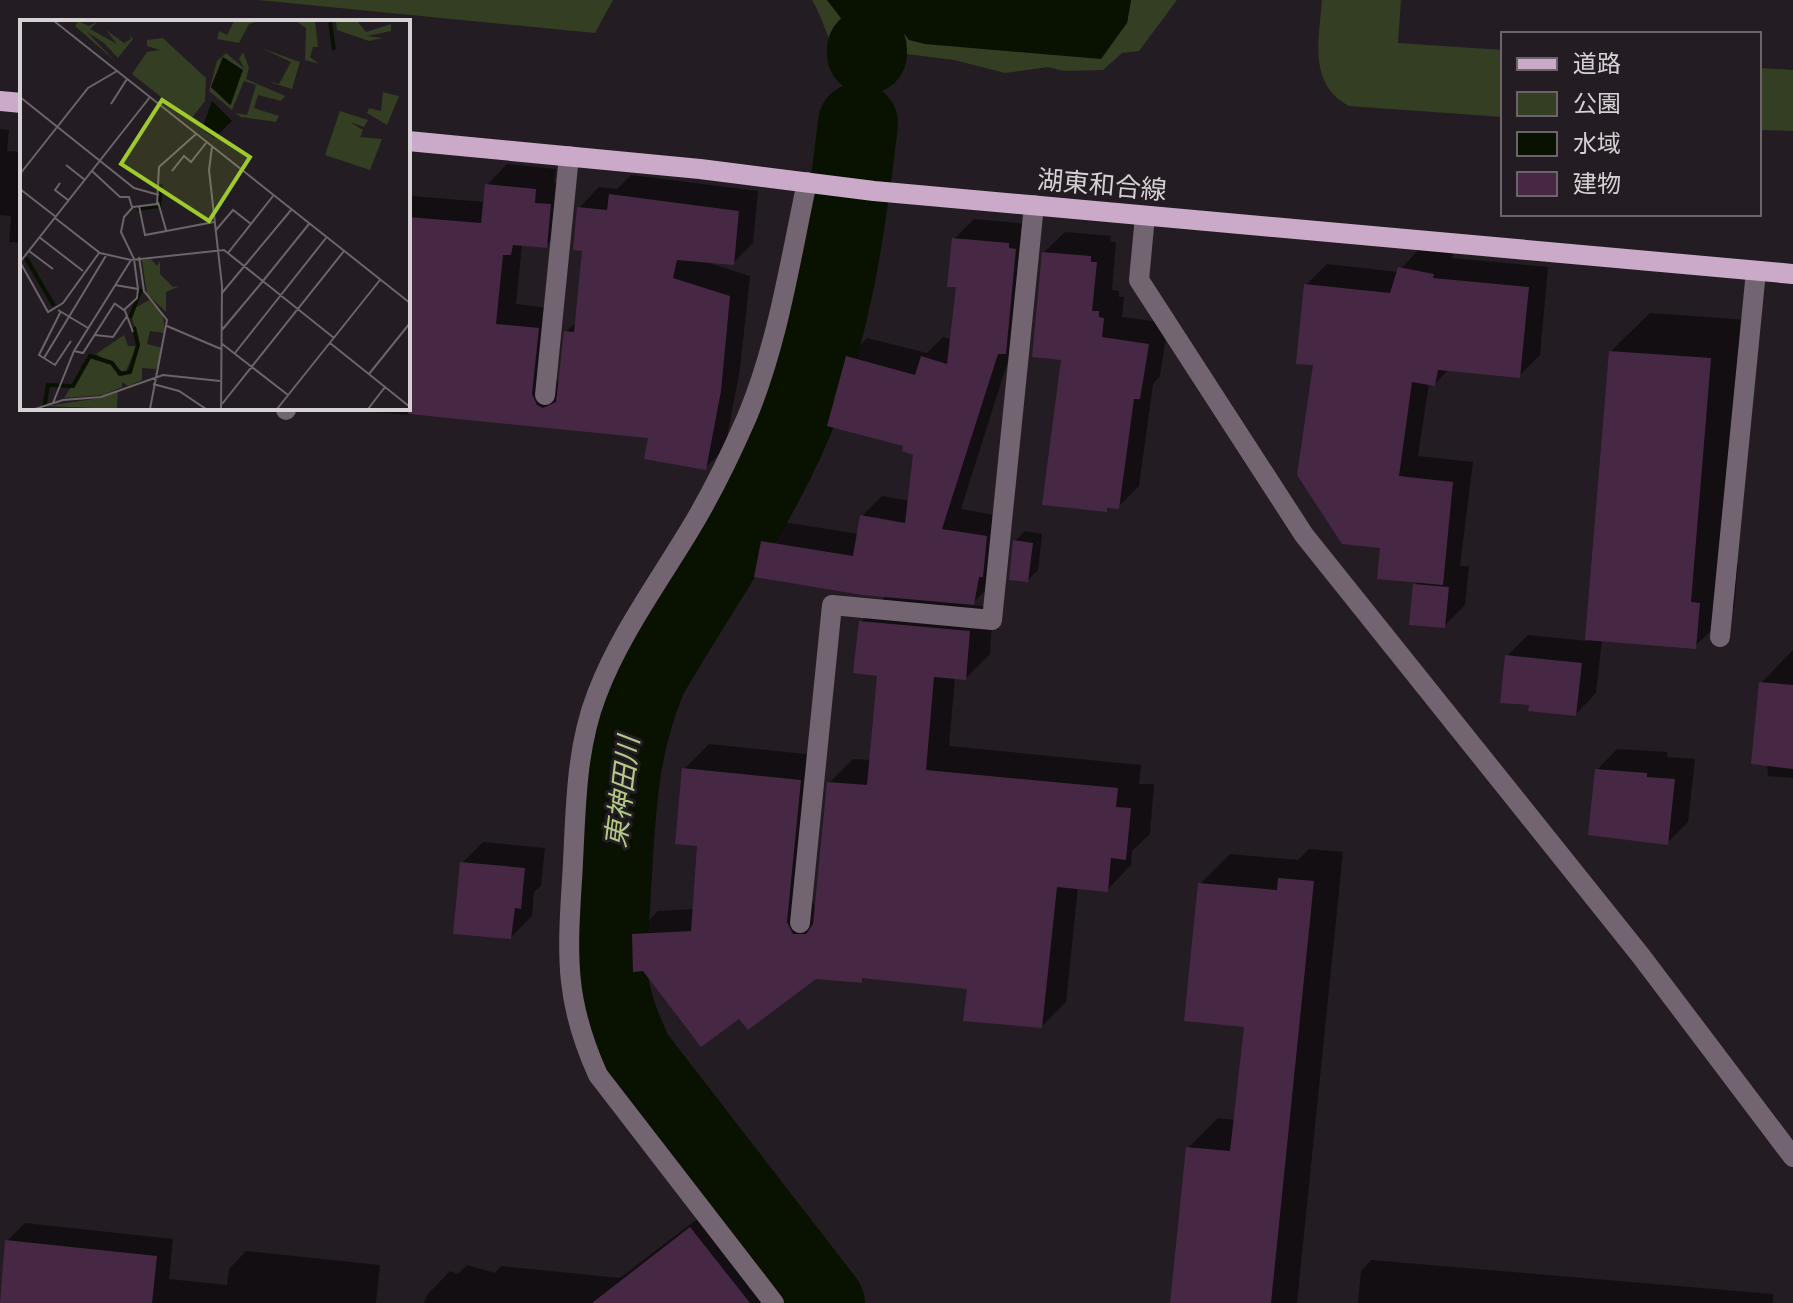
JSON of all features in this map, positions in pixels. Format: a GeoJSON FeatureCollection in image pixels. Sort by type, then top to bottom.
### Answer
{"type":"FeatureCollection","features":[{"type":"Feature","properties":{"kind":"main road"},"geometry":{"type":"LineString","coordinates":[[0,101],[20,103]]}},
{"type":"Feature","properties":{"kind":"main road","name":"湖東和合線"},"geometry":{"type":"LineString","coordinates":[[410,141],[874,191],[1793,274]]}},
{"type":"Feature","properties":{"kind":"street"},"geometry":{"type":"LineString","coordinates":[[545,395],[569,156]]}},
{"type":"Feature","properties":{"kind":"street"},"geometry":{"type":"LineString","coordinates":[[774,1303],[598,1075],[580,1034],[573,1005],[568,946],[579,770],[596,695],[618,649],[706,501],[748,414],[780,312],[813,183]]}},
{"type":"Feature","properties":{"kind":"street"},"geometry":{"type":"LineString","coordinates":[[800,923],[832,605],[992,620],[1034,205]]}},
{"type":"Feature","properties":{"kind":"street"},"geometry":{"type":"LineString","coordinates":[[1145,216],[1139,280],[1304,535],[1354,602],[1641,956],[1793,1157]]}},
{"type":"Feature","properties":{"kind":"street"},"geometry":{"type":"LineString","coordinates":[[1720,637],[1756,271]]}},
{"type":"Feature","properties":{"kind":"green space"},"geometry":{"type":"Polygon","coordinates":[[[258,0],[613,0],[595,33],[258,0]]]}},
{"type":"Feature","properties":{"kind":"green space"},"geometry":{"type":"Polygon","coordinates":[[[812,0],[827,0],[841,18],[844,48],[890,28],[900,28],[909,40],[1127,23],[1131,0],[1177,0],[1139,51],[1122,53],[1103,70],[1064,71],[1048,67],[1005,73],[954,60],[898,53],[840,59],[812,0]]]}},
{"type":"Feature","properties":{"kind":"green space"},"geometry":{"type":"Polygon","coordinates":[[[1322,0],[1401,0],[1398,43],[1501,50],[1501,117],[1349,106],[1327,86],[1318,45],[1322,0]]]}},
{"type":"Feature","properties":{"kind":"green space"},"geometry":{"type":"Polygon","coordinates":[[[1761,68],[1793,70],[1793,131],[1761,130],[1761,68]]]}},
{"type":"Feature","properties":{"kind":"water"},"geometry":{"type":"Polygon","coordinates":[[[827,0],[1131,0],[1127,23],[1101,59],[925,44],[909,40],[900,28],[890,28],[886,49],[844,48],[841,18],[827,0]]]}},
{"type":"Feature","properties":{"kind":"building"},"geometry":{"type":"Polygon","coordinates":[[[485,184],[536,189],[535,203],[551,204],[547,248],[513,245],[511,255],[503,255],[496,324],[539,328],[532,394],[537,405],[543,408],[556,402],[564,331],[574,332],[582,251],[573,250],[577,207],[607,210],[609,194],[739,211],[734,265],[677,260],[673,278],[730,296],[721,391],[706,470],[644,459],[648,438],[408,414],[410,217],[481,223],[485,184]]]}},
{"type":"Feature","properties":{"kind":"building"},"geometry":{"type":"Polygon","coordinates":[[[952,238],[1009,243],[1009,248],[1016,249],[1006,354],[998,354],[942,529],[987,536],[983,577],[979,577],[974,605],[862,595],[754,577],[761,541],[853,556],[860,515],[905,523],[913,455],[902,451],[903,446],[827,426],[846,356],[915,375],[921,356],[947,364],[956,287],[947,287],[952,238]]]}},
{"type":"Feature","properties":{"kind":"building"},"geometry":{"type":"Polygon","coordinates":[[[1042,252],[1091,256],[1091,262],[1097,262],[1092,311],[1099,311],[1099,317],[1104,318],[1102,337],[1149,344],[1140,399],[1134,399],[1119,509],[1107,508],[1107,512],[1042,505],[1061,360],[1032,357],[1042,252]]]}},
{"type":"Feature","properties":{"kind":"building"},"geometry":{"type":"Polygon","coordinates":[[[1398,267],[1434,274],[1433,278],[1529,287],[1520,378],[1438,370],[1435,386],[1412,382],[1399,476],[1453,482],[1443,585],[1377,579],[1380,548],[1342,544],[1297,475],[1313,365],[1296,364],[1304,284],[1390,293],[1398,267]]]}},
{"type":"Feature","properties":{"kind":"building"},"geometry":{"type":"Polygon","coordinates":[[[1609,351],[1711,358],[1691,602],[1700,603],[1696,649],[1585,640],[1609,351]]]}},
{"type":"Feature","properties":{"kind":"building"},"geometry":{"type":"Polygon","coordinates":[[[1013,540],[1033,543],[1028,582],[1009,580],[1013,540]]]}},
{"type":"Feature","properties":{"kind":"building"},"geometry":{"type":"Polygon","coordinates":[[[1413,584],[1449,587],[1445,628],[1409,625],[1413,584]]]}},
{"type":"Feature","properties":{"kind":"building"},"geometry":{"type":"Polygon","coordinates":[[[859,621],[970,631],[966,680],[934,677],[926,770],[1118,788],[1116,807],[1131,808],[1126,860],[1111,858],[1108,892],[1057,887],[1042,1028],[963,1021],[967,989],[862,978],[862,983],[816,979],[748,1030],[739,1019],[701,1047],[643,971],[633,972],[632,934],[691,931],[697,846],[675,844],[682,768],[801,780],[787,922],[793,934],[806,934],[813,924],[827,782],[867,785],[877,676],[853,673],[859,621]]]}},
{"type":"Feature","properties":{"kind":"building"},"geometry":{"type":"Polygon","coordinates":[[[1505,655],[1582,663],[1576,716],[1528,711],[1529,705],[1500,703],[1505,655]]]}},
{"type":"Feature","properties":{"kind":"building"},"geometry":{"type":"Polygon","coordinates":[[[1759,682],[1793,685],[1793,769],[1751,764],[1759,682]]]}},
{"type":"Feature","properties":{"kind":"building"},"geometry":{"type":"Polygon","coordinates":[[[1595,769],[1647,773],[1647,777],[1675,779],[1668,845],[1588,835],[1595,769]]]}},
{"type":"Feature","properties":{"kind":"building"},"geometry":{"type":"Polygon","coordinates":[[[460,862],[525,868],[521,909],[515,908],[511,939],[453,934],[460,862]]]}},
{"type":"Feature","properties":{"kind":"building"},"geometry":{"type":"Polygon","coordinates":[[[1278,878],[1314,881],[1271,1303],[1170,1303],[1186,1147],[1230,1151],[1244,1027],[1184,1021],[1198,883],[1277,890],[1278,878]]]}},
{"type":"Feature","properties":{"kind":"building"},"geometry":{"type":"Polygon","coordinates":[[[690,1227],[750,1303],[592,1303],[690,1227]]]}},
{"type":"Feature","properties":{"kind":"building"},"geometry":{"type":"Polygon","coordinates":[[[5,1240],[157,1256],[152,1303],[0,1303],[5,1240]]]}},
{"type":"Feature","properties":{"kind":"waterway"},"geometry":{"type":"LineString","coordinates":[[867,49],[867,54]]}},
{"type":"Feature","properties":{"kind":"waterway","name":"東神田川"},"geometry":{"type":"LineString","coordinates":[[825,1303],[633,1055],[611,994],[608,948],[620,780],[629,730],[647,677],[757,494],[804,393],[835,279],[858,123]]}}]}
